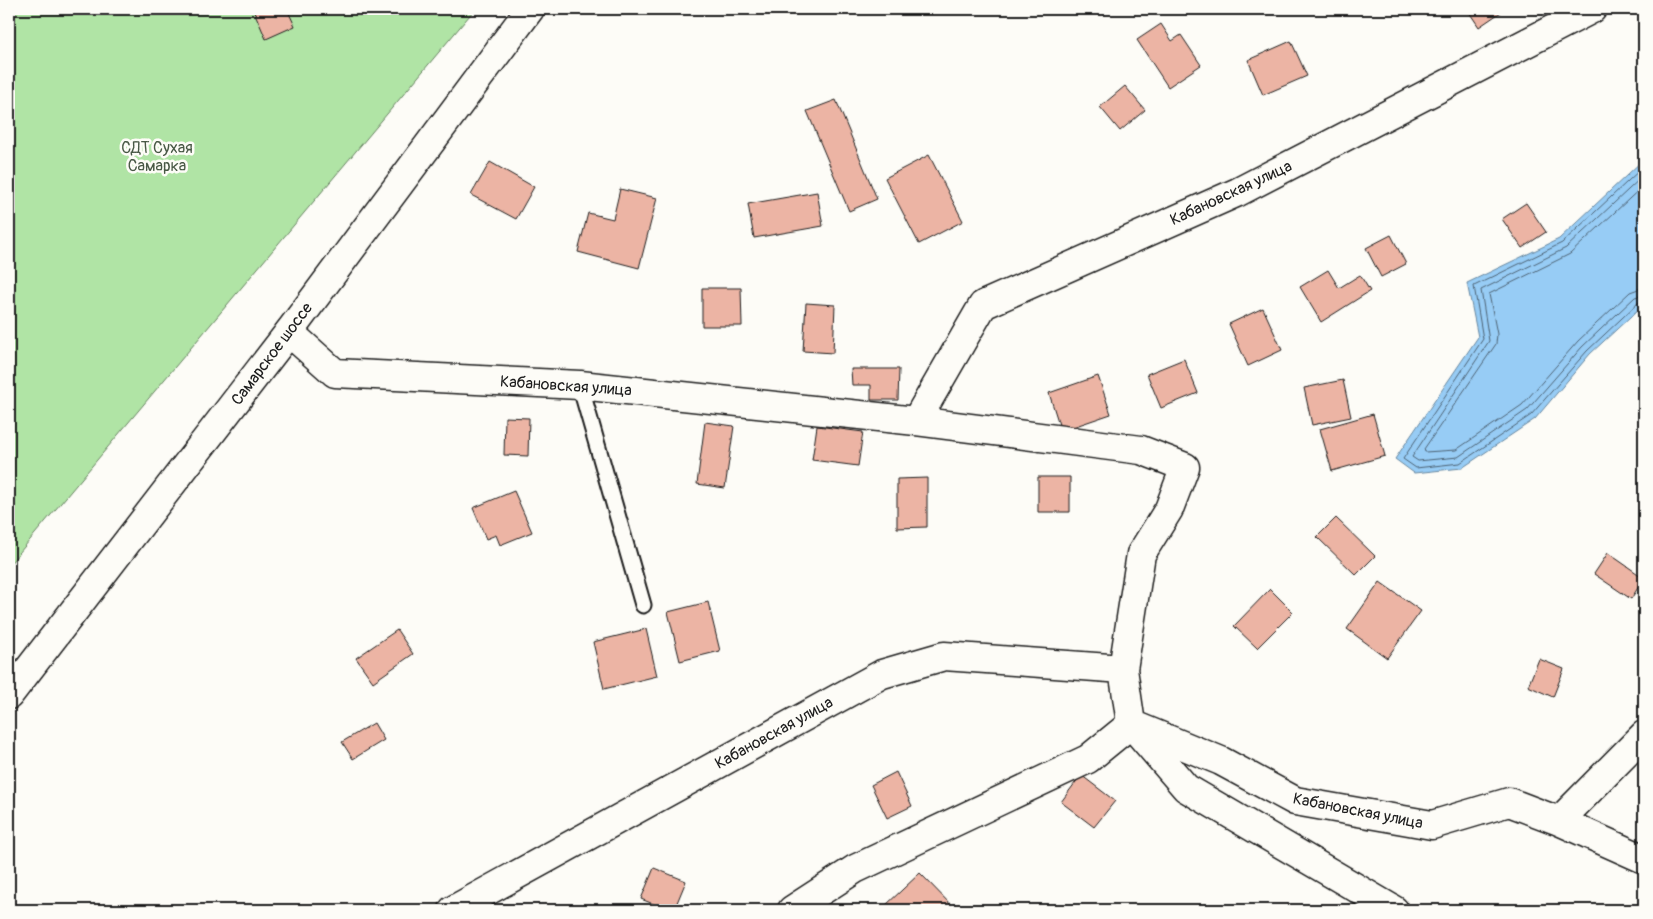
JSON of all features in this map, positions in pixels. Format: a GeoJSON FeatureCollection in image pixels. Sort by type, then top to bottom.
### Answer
{"type":"FeatureCollection","features":[{"type":"Feature","properties":{"kind":"street","name":"Самарское шоссе"},"geometry":{"type":"LineString","coordinates":[[9,695],[289,332],[530,9]]}},
{"type":"Feature","properties":{"kind":"street","name":"Кабановская улица"},"geometry":{"type":"LineString","coordinates":[[916,421],[983,305],[1238,192],[1592,9]]}},
{"type":"Feature","properties":{"kind":"street","name":"Кабановская улица"},"geometry":{"type":"LineString","coordinates":[[289,332],[336,373],[580,385],[916,421],[1141,450],[1185,468],[1169,509],[1141,554],[1123,669],[1131,724],[1221,761],[1295,801],[1432,826],[1509,802],[1559,821],[1644,859]]}},
{"type":"Feature","properties":{"kind":"street","name":"Кабановская улица"},"geometry":{"type":"LineString","coordinates":[[453,910],[882,674],[944,656],[1123,669]]}},
{"type":"Feature","properties":{"kind":"street"},"geometry":{"type":"LineString","coordinates":[[792,910],[854,869],[1088,759],[1131,724],[1186,788],[1394,910]]}},
{"type":"Feature","properties":{"kind":"street"},"geometry":{"type":"LineString","coordinates":[[1559,821],[1644,734]]}},
{"type":"Feature","properties":{"kind":"lane"},"geometry":{"type":"LineString","coordinates":[[580,385],[643,605]]}},
{"type":"Feature","properties":{"kind":"green space","name":"СДТ Сухая Самарка"},"geometry":{"type":"Polygon","coordinates":[[[9,9],[475,9],[9,565],[9,9]]]}},
{"type":"Feature","properties":{"kind":"water"},"geometry":{"type":"Polygon","coordinates":[[[1644,159],[1644,304],[1590,354],[1535,419],[1462,468],[1414,473],[1395,459],[1478,337],[1467,283],[1559,239],[1644,159]]]}},
{"type":"Feature","properties":{"kind":"building"},"geometry":{"type":"Polygon","coordinates":[[[253,9],[287,9],[295,26],[266,39],[253,9]]]}},
{"type":"Feature","properties":{"kind":"building"},"geometry":{"type":"Polygon","coordinates":[[[1467,9],[1503,9],[1504,10],[1479,27],[1467,9]]]}},
{"type":"Feature","properties":{"kind":"building"},"geometry":{"type":"Polygon","coordinates":[[[1161,24],[1172,41],[1181,35],[1201,65],[1168,87],[1137,40],[1161,24]]]}},
{"type":"Feature","properties":{"kind":"building"},"geometry":{"type":"Polygon","coordinates":[[[1291,41],[1307,76],[1263,95],[1248,60],[1291,41]]]}},
{"type":"Feature","properties":{"kind":"building"},"geometry":{"type":"Polygon","coordinates":[[[1125,86],[1145,110],[1120,131],[1100,107],[1125,86]]]}},
{"type":"Feature","properties":{"kind":"building"},"geometry":{"type":"Polygon","coordinates":[[[836,100],[877,199],[849,211],[807,111],[836,100]]]}},
{"type":"Feature","properties":{"kind":"building"},"geometry":{"type":"Polygon","coordinates":[[[929,155],[963,221],[919,244],[885,178],[929,155]]]}},
{"type":"Feature","properties":{"kind":"building"},"geometry":{"type":"Polygon","coordinates":[[[490,162],[534,187],[516,219],[471,195],[490,162]]]}},
{"type":"Feature","properties":{"kind":"building"},"geometry":{"type":"Polygon","coordinates":[[[620,189],[657,198],[639,268],[578,252],[588,213],[613,219],[620,189]]]}},
{"type":"Feature","properties":{"kind":"building"},"geometry":{"type":"Polygon","coordinates":[[[817,192],[823,226],[754,238],[748,204],[817,192]]]}},
{"type":"Feature","properties":{"kind":"building"},"geometry":{"type":"Polygon","coordinates":[[[1526,203],[1546,232],[1522,248],[1502,219],[1526,203]]]}},
{"type":"Feature","properties":{"kind":"building"},"geometry":{"type":"Polygon","coordinates":[[[1391,235],[1406,264],[1381,277],[1366,248],[1391,235]]]}},
{"type":"Feature","properties":{"kind":"building"},"geometry":{"type":"Polygon","coordinates":[[[1328,270],[1339,288],[1360,275],[1370,291],[1321,322],[1300,287],[1328,270]]]}},
{"type":"Feature","properties":{"kind":"building"},"geometry":{"type":"Polygon","coordinates":[[[702,288],[741,288],[742,326],[702,326],[702,288]]]}},
{"type":"Feature","properties":{"kind":"building"},"geometry":{"type":"Polygon","coordinates":[[[806,303],[835,305],[833,353],[803,351],[806,303]]]}},
{"type":"Feature","properties":{"kind":"building"},"geometry":{"type":"Polygon","coordinates":[[[1263,308],[1282,350],[1248,366],[1229,324],[1263,308]]]}},
{"type":"Feature","properties":{"kind":"building"},"geometry":{"type":"Polygon","coordinates":[[[1184,359],[1198,393],[1161,408],[1147,374],[1184,359]]]}},
{"type":"Feature","properties":{"kind":"building"},"geometry":{"type":"Polygon","coordinates":[[[851,369],[899,369],[898,400],[871,400],[871,385],[852,385],[851,369]]]}},
{"type":"Feature","properties":{"kind":"building"},"geometry":{"type":"Polygon","coordinates":[[[1098,376],[1111,414],[1061,431],[1049,393],[1098,376]]]}},
{"type":"Feature","properties":{"kind":"building"},"geometry":{"type":"Polygon","coordinates":[[[1343,380],[1351,417],[1312,425],[1304,388],[1343,380]]]}},
{"type":"Feature","properties":{"kind":"building"},"geometry":{"type":"Polygon","coordinates":[[[1373,414],[1385,456],[1332,471],[1320,429],[1373,414]]]}},
{"type":"Feature","properties":{"kind":"building"},"geometry":{"type":"Polygon","coordinates":[[[505,417],[529,418],[528,456],[504,455],[505,417]]]}},
{"type":"Feature","properties":{"kind":"building"},"geometry":{"type":"Polygon","coordinates":[[[705,422],[734,426],[725,488],[697,484],[705,422]]]}},
{"type":"Feature","properties":{"kind":"building"},"geometry":{"type":"Polygon","coordinates":[[[817,426],[863,432],[858,466],[812,460],[817,426]]]}},
{"type":"Feature","properties":{"kind":"building"},"geometry":{"type":"Polygon","coordinates":[[[1038,477],[1070,477],[1070,512],[1038,512],[1038,477]]]}},
{"type":"Feature","properties":{"kind":"building"},"geometry":{"type":"Polygon","coordinates":[[[927,478],[927,527],[897,528],[897,479],[927,478]]]}},
{"type":"Feature","properties":{"kind":"building"},"geometry":{"type":"Polygon","coordinates":[[[514,491],[532,532],[500,545],[496,535],[486,539],[473,508],[514,491]]]}},
{"type":"Feature","properties":{"kind":"building"},"geometry":{"type":"Polygon","coordinates":[[[1336,518],[1375,556],[1356,575],[1317,537],[1336,518]]]}},
{"type":"Feature","properties":{"kind":"building"},"geometry":{"type":"Polygon","coordinates":[[[1608,553],[1644,578],[1631,599],[1594,574],[1608,553]]]}},
{"type":"Feature","properties":{"kind":"building"},"geometry":{"type":"Polygon","coordinates":[[[1380,582],[1421,611],[1387,658],[1347,629],[1380,582]]]}},
{"type":"Feature","properties":{"kind":"building"},"geometry":{"type":"Polygon","coordinates":[[[1270,589],[1293,612],[1257,648],[1234,626],[1270,589]]]}},
{"type":"Feature","properties":{"kind":"building"},"geometry":{"type":"Polygon","coordinates":[[[708,602],[720,651],[680,661],[668,612],[708,602]]]}},
{"type":"Feature","properties":{"kind":"building"},"geometry":{"type":"Polygon","coordinates":[[[646,629],[657,676],[604,689],[593,642],[646,629]]]}},
{"type":"Feature","properties":{"kind":"building"},"geometry":{"type":"Polygon","coordinates":[[[397,630],[413,654],[373,682],[356,658],[397,630]]]}},
{"type":"Feature","properties":{"kind":"building"},"geometry":{"type":"Polygon","coordinates":[[[1539,659],[1564,669],[1553,697],[1528,686],[1539,659]]]}},
{"type":"Feature","properties":{"kind":"building"},"geometry":{"type":"Polygon","coordinates":[[[374,723],[384,740],[353,759],[342,742],[374,723]]]}},
{"type":"Feature","properties":{"kind":"building"},"geometry":{"type":"Polygon","coordinates":[[[896,772],[912,806],[887,818],[871,785],[896,772]]]}},
{"type":"Feature","properties":{"kind":"building"},"geometry":{"type":"Polygon","coordinates":[[[1081,775],[1115,801],[1094,827],[1061,802],[1081,775]]]}},
{"type":"Feature","properties":{"kind":"building"},"geometry":{"type":"Polygon","coordinates":[[[654,868],[686,881],[674,910],[668,910],[641,899],[654,868]]]}},
{"type":"Feature","properties":{"kind":"building"},"geometry":{"type":"Polygon","coordinates":[[[920,873],[956,910],[889,910],[885,906],[920,873]]]}}]}
